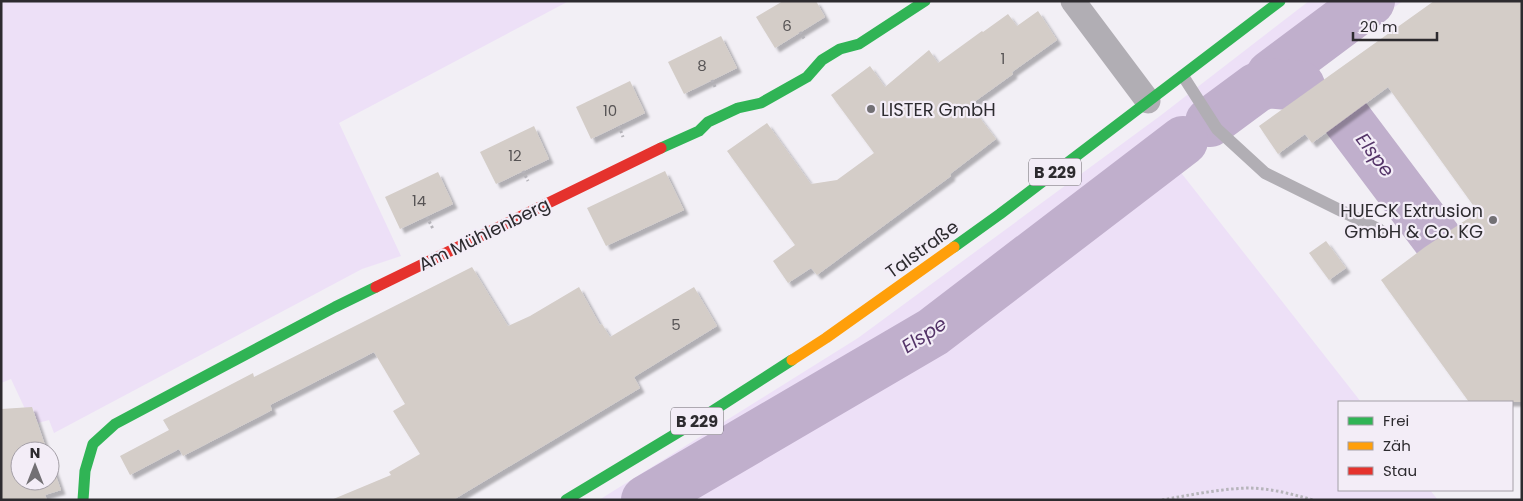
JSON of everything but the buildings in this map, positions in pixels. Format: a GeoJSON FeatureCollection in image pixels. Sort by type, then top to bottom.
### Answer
{"type":"FeatureCollection","features":[{"type":"Feature","properties":{"kind":"street","name":"Am Mühlenberg"},"geometry":{"type":"LineString","coordinates":[[83,500],[85,472],[93,444],[115,424],[335,307],[635,160],[676,143],[699,131],[708,122],[726,113],[738,108],[762,104],[807,77],[822,60],[840,49],[859,44],[925,1]]}},
{"type":"Feature","properties":{"kind":"street"},"geometry":{"type":"LineString","coordinates":[[1073,1],[1148,101]]}},
{"type":"Feature","properties":{"kind":"street","name":"Talstraße"},"geometry":{"type":"LineString","coordinates":[[566,500],[697,421],[826,338],[1000,214],[1280,1]]}},
{"type":"Feature","properties":{"kind":"lane"},"geometry":{"type":"LineString","coordinates":[[1182,76],[1217,129],[1265,174],[1380,230]]}},
{"type":"Feature","properties":{"kind":"path"},"geometry":{"type":"LineString","coordinates":[[1162,500],[1249,488],[1287,493],[1313,500]]}},
{"type":"Feature","properties":{"kind":"shaded area"},"geometry":{"type":"Polygon","coordinates":[[[1,1],[569,1],[339,123],[401,256],[362,269],[54,433],[49,420],[38,423],[33,409],[26,411],[11,379],[1,383],[1,1]]]}},
{"type":"Feature","properties":{"kind":"shaded area"},"geometry":{"type":"Polygon","coordinates":[[[1309,1],[1403,1],[1175,165],[1360,401],[1338,401],[1338,491],[1431,491],[1438,500],[599,500],[858,338],[1160,116],[1309,1]]]}},
{"type":"Feature","properties":{"kind":"waterway"},"geometry":{"type":"LineString","coordinates":[[1267,83],[1271,75],[1370,1]]}},
{"type":"Feature","properties":{"kind":"waterway","name":"Elspe"},"geometry":{"type":"LineString","coordinates":[[1210,122],[1256,88],[1267,83],[1300,86]]}},
{"type":"Feature","properties":{"kind":"waterway","name":"Elspe"},"geometry":{"type":"LineString","coordinates":[[1347,119],[1438,240]]}},
{"type":"Feature","properties":{"kind":"waterway","name":"Elspe"},"geometry":{"type":"LineString","coordinates":[[646,500],[933,332],[1183,141]]}},
{"type":"Feature","properties":{"kind":"traffic: fast"},"geometry":{"type":"LineString","coordinates":[[661,148],[699,131],[708,122],[738,108],[761,103],[807,77],[822,60],[840,49],[859,44],[925,1]]}},
{"type":"Feature","properties":{"kind":"traffic: fast"},"geometry":{"type":"LineString","coordinates":[[954,247],[1280,1]]}},
{"type":"Feature","properties":{"kind":"traffic: fast"},"geometry":{"type":"LineString","coordinates":[[83,500],[85,471],[93,444],[115,424],[376,287]]}},
{"type":"Feature","properties":{"kind":"traffic: fast"},"geometry":{"type":"LineString","coordinates":[[566,500],[697,421],[792,360]]}},
{"type":"Feature","properties":{"kind":"traffic: slow"},"geometry":{"type":"LineString","coordinates":[[792,360],[954,247]]}},
{"type":"Feature","properties":{"kind":"traffic: jam"},"geometry":{"type":"LineString","coordinates":[[376,287],[661,148]]}},
{"type":"Feature","properties":{"kind":"place","name":"LISTER GmbH"},"geometry":{"type":"Point","coordinates":[871,109]}},
{"type":"Feature","properties":{"kind":"place","name":"HUECK Extrusion GmbH & Co. KG"},"geometry":{"type":"Point","coordinates":[1493,220]}}]}
